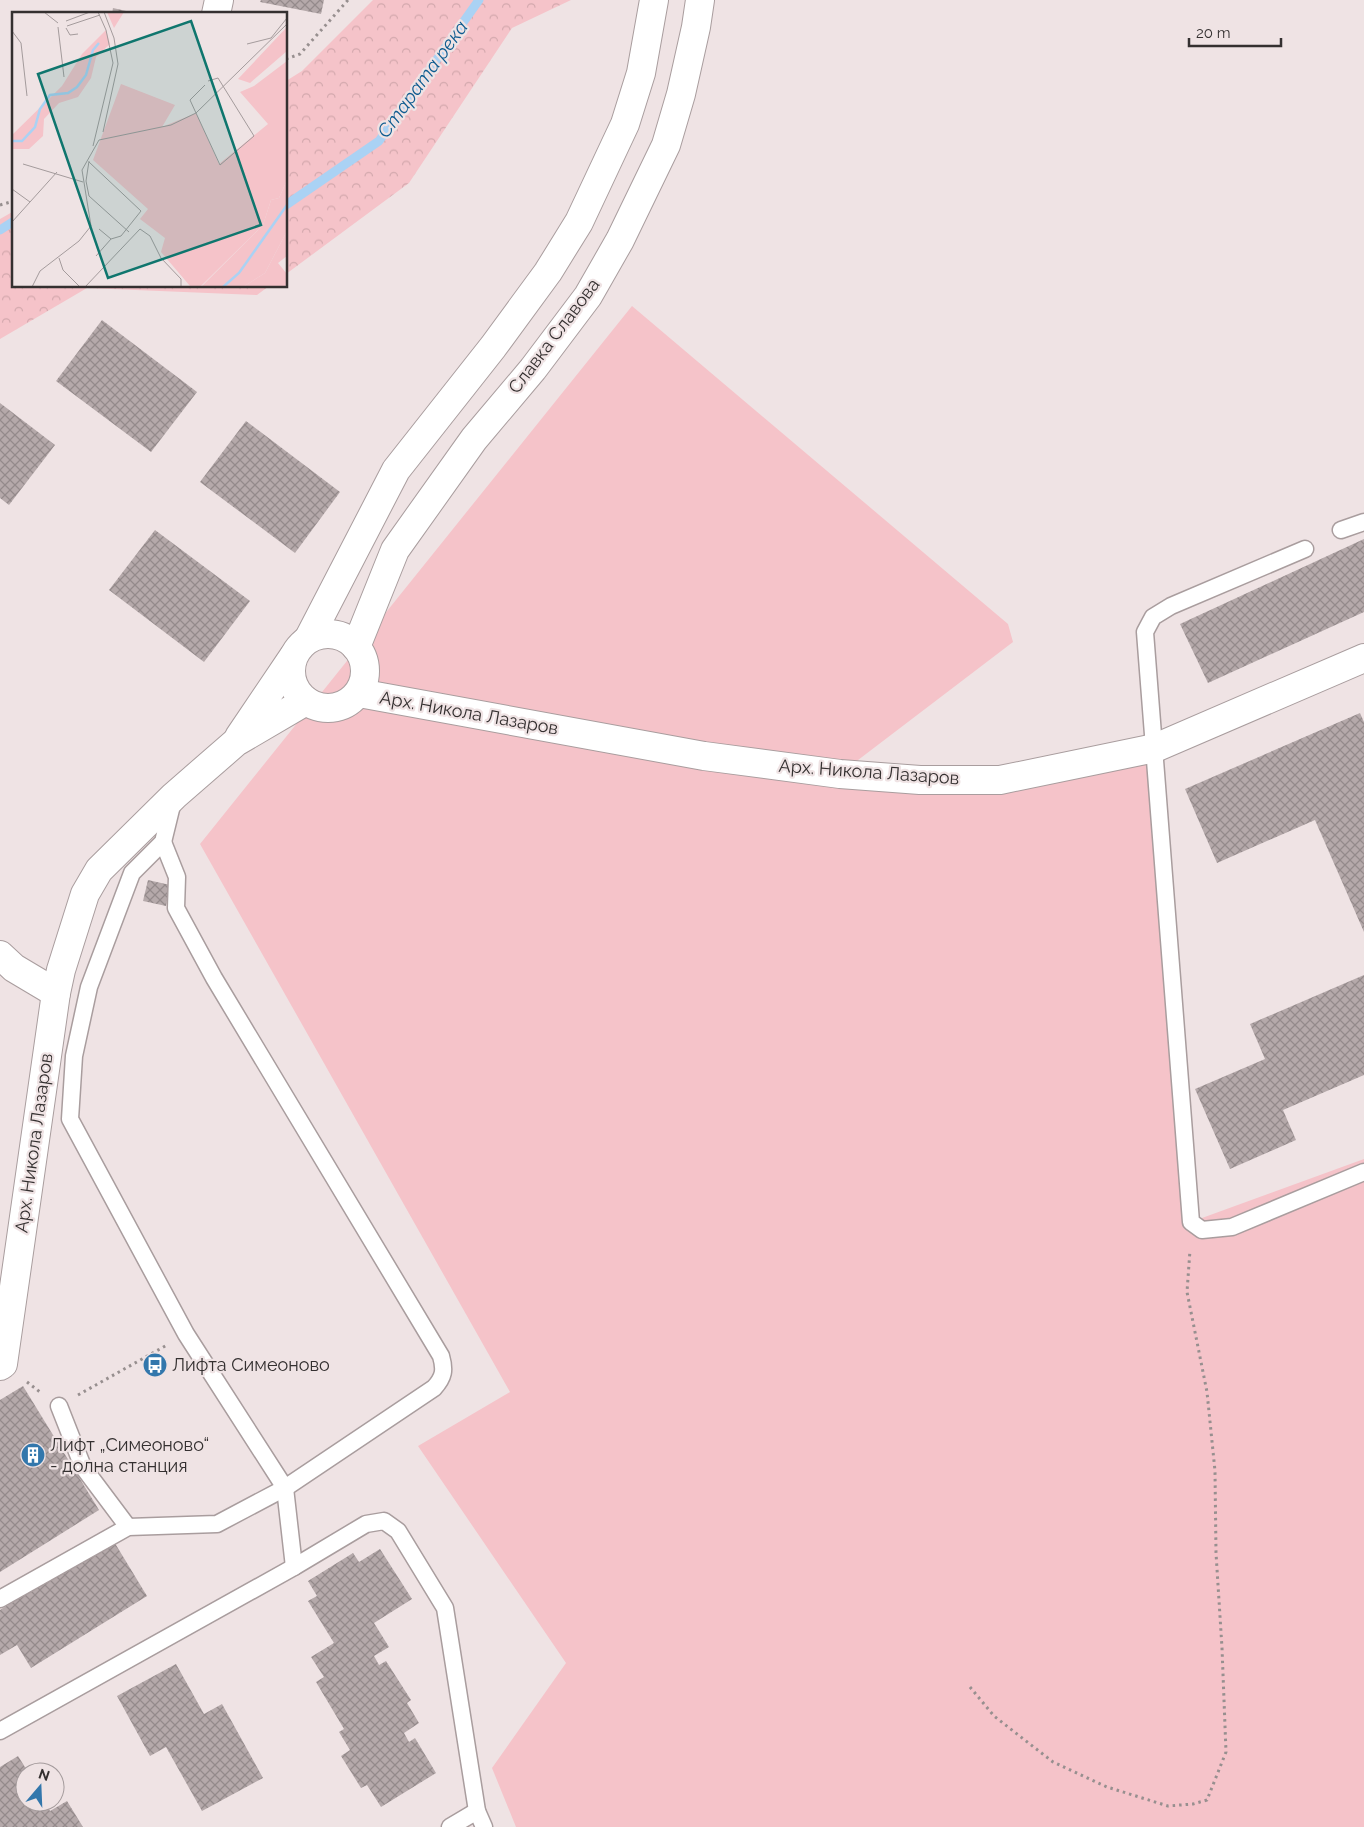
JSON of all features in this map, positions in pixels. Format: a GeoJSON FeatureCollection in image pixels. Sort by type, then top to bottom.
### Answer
{"type":"FeatureCollection","features":[{"type":"Feature","properties":{"kind":"street"},"geometry":{"type":"LineString","coordinates":[[301,648],[322,634],[334,634],[346,638],[356,646],[363,657],[366,670],[359,693],[350,701],[334,708],[316,707],[297,693],[292,682],[290,669],[301,648],[396,470],[543,280],[579,222],[625,124],[641,73],[654,0]]}},
{"type":"Feature","properties":{"kind":"street","name":"Славка Славова"},"geometry":{"type":"LineString","coordinates":[[356,646],[396,550],[474,439],[533,369],[588,296],[620,240],[666,145],[681,94],[700,0]]}},
{"type":"Feature","properties":{"kind":"street","name":"Арх. Никола Лазаров"},"geometry":{"type":"LineString","coordinates":[[236,742],[301,648]]}},
{"type":"Feature","properties":{"kind":"street","name":"Арх. Никола Лазаров"},"geometry":{"type":"LineString","coordinates":[[359,693],[704,756],[840,774],[911,779],[1000,780],[1155,748],[1364,658]]}},
{"type":"Feature","properties":{"kind":"street","name":"Арх. Никола Лазаров"},"geometry":{"type":"LineString","coordinates":[[2,1365],[60,970],[90,886],[99,870],[174,796],[236,742],[306,701]]}},
{"type":"Feature","properties":{"kind":"street"},"geometry":{"type":"LineString","coordinates":[[0,955],[14,968],[56,993]]}},
{"type":"Feature","properties":{"kind":"lane"},"geometry":{"type":"LineString","coordinates":[[1341,530],[1364,522]]}},
{"type":"Feature","properties":{"kind":"lane"},"geometry":{"type":"LineString","coordinates":[[1306,549],[1171,606],[1153,617],[1144,632],[1155,748],[1191,1222],[1202,1230],[1232,1227],[1364,1172]]}},
{"type":"Feature","properties":{"kind":"lane"},"geometry":{"type":"LineString","coordinates":[[174,796],[163,842],[132,873],[89,987],[74,1056],[70,1119],[186,1334],[285,1488],[294,1567]]}},
{"type":"Feature","properties":{"kind":"lane"},"geometry":{"type":"LineString","coordinates":[[0,1599],[128,1527],[217,1524],[285,1488],[434,1388],[442,1379],[444,1367],[441,1356],[214,978],[176,908],[177,877],[163,842]]}},
{"type":"Feature","properties":{"kind":"lane"},"geometry":{"type":"LineString","coordinates":[[58,1406],[83,1467],[128,1527]]}},
{"type":"Feature","properties":{"kind":"lane"},"geometry":{"type":"LineString","coordinates":[[0,1731],[294,1567],[366,1524],[384,1521],[398,1531],[445,1608],[477,1811],[484,1827]]}},
{"type":"Feature","properties":{"kind":"lane"},"geometry":{"type":"LineString","coordinates":[[450,1827],[477,1811]]}},
{"type":"Feature","properties":{"kind":"path"},"geometry":{"type":"LineString","coordinates":[[288,58],[300,54],[348,0]]}},
{"type":"Feature","properties":{"kind":"path"},"geometry":{"type":"LineString","coordinates":[[970,1687],[994,1716],[1053,1762],[1107,1787],[1168,1806],[1193,1804],[1208,1800],[1226,1752],[1216,1553],[1215,1471],[1207,1392],[1187,1292],[1191,1222]]}},
{"type":"Feature","properties":{"kind":"path"},"geometry":{"type":"LineString","coordinates":[[2,1365],[58,1406],[145,1358]]}},
{"type":"Feature","properties":{"kind":"green space"},"geometry":{"type":"Polygon","coordinates":[[[373,0],[571,0],[512,28],[409,183],[288,273],[288,80],[302,71],[373,0]]]}},
{"type":"Feature","properties":{"kind":"green space"},"geometry":{"type":"Polygon","coordinates":[[[12,212],[12,288],[87,288],[0,339],[0,219],[12,212]]]}},
{"type":"Feature","properties":{"kind":"green space"},"geometry":{"type":"Polygon","coordinates":[[[87,288],[266,288],[257,295],[87,288]]]}},
{"type":"Feature","properties":{"kind":"green space"},"geometry":{"type":"Polygon","coordinates":[[[632,306],[1008,624],[1013,642],[841,773],[920,780],[1155,748],[1191,1222],[1364,1159],[1364,1827],[516,1827],[492,1768],[566,1663],[418,1446],[510,1392],[200,844],[632,306]]]}},
{"type":"Feature","properties":{"kind":"building"},"geometry":{"type":"Polygon","coordinates":[[[261,0],[324,0],[321,14],[260,2],[261,0]]]}},
{"type":"Feature","properties":{"kind":"building"},"geometry":{"type":"Polygon","coordinates":[[[113,8],[131,12],[112,12],[113,8]]]}},
{"type":"Feature","properties":{"kind":"building"},"geometry":{"type":"Polygon","coordinates":[[[102,320],[197,392],[151,452],[56,381],[102,320]]]}},
{"type":"Feature","properties":{"kind":"building"},"geometry":{"type":"Polygon","coordinates":[[[0,403],[55,445],[9,505],[0,498],[0,403]]]}},
{"type":"Feature","properties":{"kind":"building"},"geometry":{"type":"Polygon","coordinates":[[[246,421],[340,492],[295,553],[200,482],[246,421]]]}},
{"type":"Feature","properties":{"kind":"building"},"geometry":{"type":"Polygon","coordinates":[[[155,530],[250,601],[204,662],[109,590],[155,530]]]}},
{"type":"Feature","properties":{"kind":"building"},"geometry":{"type":"Polygon","coordinates":[[[1364,539],[1364,612],[1208,683],[1180,624],[1364,539]]]}},
{"type":"Feature","properties":{"kind":"building"},"geometry":{"type":"Polygon","coordinates":[[[1360,713],[1364,722],[1364,932],[1315,820],[1217,863],[1185,789],[1360,713]]]}},
{"type":"Feature","properties":{"kind":"building"},"geometry":{"type":"Polygon","coordinates":[[[148,880],[170,885],[166,906],[143,901],[148,880]]]}},
{"type":"Feature","properties":{"kind":"building"},"geometry":{"type":"Polygon","coordinates":[[[1364,975],[1364,1075],[1283,1110],[1296,1140],[1230,1169],[1195,1089],[1265,1059],[1250,1024],[1364,975]]]}},
{"type":"Feature","properties":{"kind":"building","name":"Лифт „Симеоново“ - долна станция"},"geometry":{"type":"Polygon","coordinates":[[[23,1386],[99,1510],[0,1572],[0,1400],[23,1386]]]}},
{"type":"Feature","properties":{"kind":"building"},"geometry":{"type":"Polygon","coordinates":[[[113,1540],[147,1596],[31,1668],[17,1645],[0,1655],[0,1610],[113,1540]]]}},
{"type":"Feature","properties":{"kind":"building"},"geometry":{"type":"Polygon","coordinates":[[[380,1549],[412,1599],[374,1623],[389,1647],[374,1656],[379,1665],[386,1661],[411,1700],[407,1703],[419,1723],[404,1733],[409,1742],[415,1738],[436,1773],[381,1807],[367,1785],[361,1788],[341,1756],[350,1750],[339,1732],[344,1729],[316,1682],[324,1677],[311,1657],[334,1643],[308,1601],[317,1596],[308,1581],[353,1553],[359,1562],[380,1549]]]}},
{"type":"Feature","properties":{"kind":"building"},"geometry":{"type":"Polygon","coordinates":[[[176,1664],[204,1714],[222,1704],[263,1778],[202,1811],[166,1747],[150,1756],[117,1696],[176,1664]]]}},
{"type":"Feature","properties":{"kind":"building"},"geometry":{"type":"Polygon","coordinates":[[[18,1756],[22,1762],[15,1762],[15,1812],[65,1812],[65,1802],[67,1801],[83,1827],[0,1827],[0,1767],[18,1756]]]}},
{"type":"Feature","properties":{"kind":"waterway","name":"Старата река"},"geometry":{"type":"LineString","coordinates":[[288,204],[379,141],[479,0]]}},
{"type":"Feature","properties":{"kind":"waterway","name":"Старата река"},"geometry":{"type":"LineString","coordinates":[[0,230],[12,222]]}},
{"type":"Feature","properties":{"kind":"place","name":"Лифта Симеоново"},"geometry":{"type":"Point","coordinates":[155,1365]}},
{"type":"Feature","properties":{"kind":"place","name":"Лифт „Симеоново“ - долна станция"},"geometry":{"type":"Point","coordinates":[33,1455]}}]}
